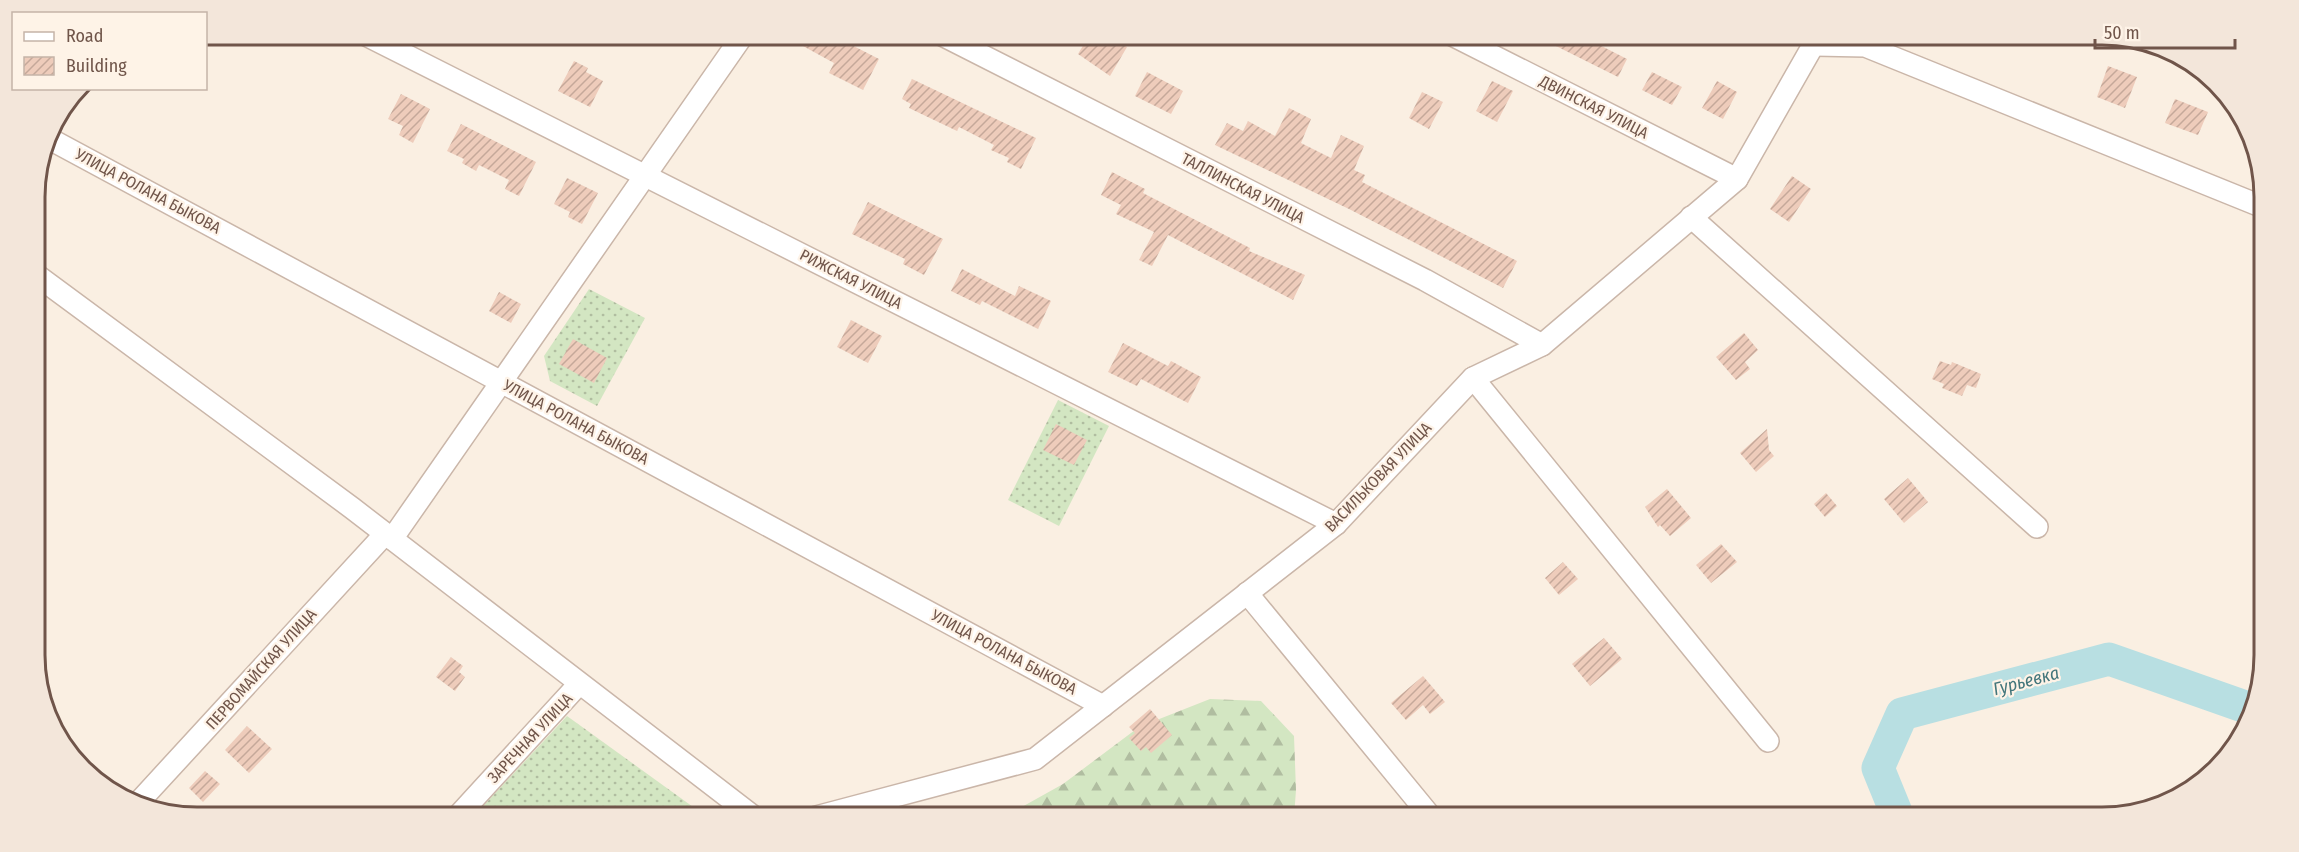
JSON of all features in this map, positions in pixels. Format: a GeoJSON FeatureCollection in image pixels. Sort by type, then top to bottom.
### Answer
{"type":"FeatureCollection","features":[{"type":"Feature","properties":{"kind":"street","name":"РИЖСКАЯ УЛИЦА"},"geometry":{"type":"LineString","coordinates":[[388,45],[1336,524]]}},
{"type":"Feature","properties":{"kind":"street","name":"ПЕРВОМАЙСКАЯ УЛИЦА"},"geometry":{"type":"LineString","coordinates":[[144,797],[388,536],[502,382],[647,176],[736,45]]}},
{"type":"Feature","properties":{"kind":"street","name":"ТАЛЛИНСКАЯ УЛИЦА"},"geometry":{"type":"LineString","coordinates":[[964,45],[1425,280],[1542,345]]}},
{"type":"Feature","properties":{"kind":"street","name":"ДВИНСКАЯ УЛИЦА"},"geometry":{"type":"LineString","coordinates":[[1474,45],[1737,179]]}},
{"type":"Feature","properties":{"kind":"street","name":"ВАСИЛЬКОВАЯ УЛИЦА"},"geometry":{"type":"LineString","coordinates":[[854,807],[1035,759],[1336,524],[1473,378],[1542,345],[1737,179],[1814,45]]}},
{"type":"Feature","properties":{"kind":"street"},"geometry":{"type":"LineString","coordinates":[[1857,45],[1865,46],[2254,203]]}},
{"type":"Feature","properties":{"kind":"street","name":"УЛИЦА РОЛАНА БЫКОВА"},"geometry":{"type":"LineString","coordinates":[[56,142],[1103,706]]}},
{"type":"Feature","properties":{"kind":"street"},"geometry":{"type":"LineString","coordinates":[[1691,217],[2037,527]]}},
{"type":"Feature","properties":{"kind":"street"},"geometry":{"type":"LineString","coordinates":[[45,281],[388,536],[741,807]]}},
{"type":"Feature","properties":{"kind":"street"},"geometry":{"type":"LineString","coordinates":[[1473,378],[1768,741]]}},
{"type":"Feature","properties":{"kind":"street"},"geometry":{"type":"LineString","coordinates":[[1247,593],[1423,807]]}},
{"type":"Feature","properties":{"kind":"street","name":"ЗАРЕЧНАЯ УЛИЦА"},"geometry":{"type":"LineString","coordinates":[[467,807],[579,684]]}},
{"type":"Feature","properties":{"kind":"green space"},"geometry":{"type":"Polygon","coordinates":[[[589,289],[645,318],[597,406],[550,381],[544,356],[589,289]]]}},
{"type":"Feature","properties":{"kind":"green space"},"geometry":{"type":"Polygon","coordinates":[[[1058,400],[1109,426],[1059,526],[1008,500],[1058,400]]]}},
{"type":"Feature","properties":{"kind":"green space"},"geometry":{"type":"Polygon","coordinates":[[[1210,699],[1261,701],[1294,736],[1295,807],[1022,807],[1063,784],[1139,727],[1210,699]]]}},
{"type":"Feature","properties":{"kind":"green space"},"geometry":{"type":"Polygon","coordinates":[[[567,716],[693,807],[482,807],[567,716]]]}},
{"type":"Feature","properties":{"kind":"building"},"geometry":{"type":"Polygon","coordinates":[[[801,45],[852,45],[879,59],[863,90],[829,73],[834,63],[801,45]]]}},
{"type":"Feature","properties":{"kind":"building"},"geometry":{"type":"Polygon","coordinates":[[[1083,45],[1124,45],[1127,47],[1110,76],[1078,54],[1083,45]]]}},
{"type":"Feature","properties":{"kind":"building"},"geometry":{"type":"Polygon","coordinates":[[[1554,45],[1600,45],[1627,59],[1618,77],[1554,45]]]}},
{"type":"Feature","properties":{"kind":"building"},"geometry":{"type":"Polygon","coordinates":[[[574,61],[588,68],[586,72],[603,81],[590,107],[558,91],[574,61]]]}},
{"type":"Feature","properties":{"kind":"building"},"geometry":{"type":"Polygon","coordinates":[[[2108,66],[2137,77],[2125,108],[2097,97],[2108,66]]]}},
{"type":"Feature","properties":{"kind":"building"},"geometry":{"type":"Polygon","coordinates":[[[1147,72],[1183,91],[1171,114],[1135,96],[1147,72]]]}},
{"type":"Feature","properties":{"kind":"building"},"geometry":{"type":"Polygon","coordinates":[[[1652,72],[1682,87],[1672,105],[1642,90],[1652,72]]]}},
{"type":"Feature","properties":{"kind":"building"},"geometry":{"type":"Polygon","coordinates":[[[912,79],[1036,138],[1021,169],[1007,162],[1009,158],[991,150],[994,145],[959,127],[957,131],[909,108],[911,104],[902,99],[912,79]]]}},
{"type":"Feature","properties":{"kind":"building"},"geometry":{"type":"Polygon","coordinates":[[[1492,81],[1513,91],[1497,122],[1476,111],[1492,81]]]}},
{"type":"Feature","properties":{"kind":"building"},"geometry":{"type":"Polygon","coordinates":[[[1717,81],[1737,92],[1723,119],[1702,108],[1717,81]]]}},
{"type":"Feature","properties":{"kind":"building"},"geometry":{"type":"Polygon","coordinates":[[[1422,92],[1443,102],[1429,129],[1409,118],[1422,92]]]}},
{"type":"Feature","properties":{"kind":"building"},"geometry":{"type":"Polygon","coordinates":[[[401,94],[430,109],[413,143],[399,135],[403,126],[388,119],[401,94]]]}},
{"type":"Feature","properties":{"kind":"building"},"geometry":{"type":"Polygon","coordinates":[[[2175,99],[2208,112],[2198,135],[2165,123],[2175,99]]]}},
{"type":"Feature","properties":{"kind":"building"},"geometry":{"type":"Polygon","coordinates":[[[1289,108],[1311,119],[1301,143],[1331,158],[1341,135],[1364,146],[1354,170],[1365,175],[1362,182],[1517,261],[1503,288],[1349,209],[1215,145],[1227,123],[1243,131],[1248,121],[1275,136],[1289,108]]]}},
{"type":"Feature","properties":{"kind":"building"},"geometry":{"type":"Polygon","coordinates":[[[461,124],[536,162],[519,196],[505,189],[509,180],[479,165],[476,171],[462,163],[464,159],[447,151],[461,124]]]}},
{"type":"Feature","properties":{"kind":"building"},"geometry":{"type":"Polygon","coordinates":[[[1112,172],[1145,189],[1143,193],[1250,248],[1249,251],[1305,275],[1293,300],[1168,235],[1152,266],[1139,260],[1154,232],[1116,214],[1121,205],[1101,195],[1112,172]]]}},
{"type":"Feature","properties":{"kind":"building"},"geometry":{"type":"Polygon","coordinates":[[[1792,176],[1811,189],[1789,222],[1770,209],[1792,176]]]}},
{"type":"Feature","properties":{"kind":"building"},"geometry":{"type":"Polygon","coordinates":[[[567,178],[598,193],[582,224],[568,217],[570,212],[554,204],[567,178]]]}},
{"type":"Feature","properties":{"kind":"building"},"geometry":{"type":"Polygon","coordinates":[[[868,202],[943,239],[924,275],[903,264],[905,259],[852,234],[868,202]]]}},
{"type":"Feature","properties":{"kind":"building"},"geometry":{"type":"Polygon","coordinates":[[[962,269],[1015,296],[1019,286],[1051,301],[1038,329],[982,301],[980,305],[951,291],[962,269]]]}},
{"type":"Feature","properties":{"kind":"building"},"geometry":{"type":"Polygon","coordinates":[[[499,292],[521,304],[511,323],[489,311],[499,292]]]}},
{"type":"Feature","properties":{"kind":"building"},"geometry":{"type":"Polygon","coordinates":[[[851,320],[882,336],[868,363],[837,347],[851,320]]]}},
{"type":"Feature","properties":{"kind":"building"},"geometry":{"type":"Polygon","coordinates":[[[1744,333],[1758,350],[1745,362],[1750,369],[1736,380],[1716,357],[1744,333]]]}},
{"type":"Feature","properties":{"kind":"building"},"geometry":{"type":"Polygon","coordinates":[[[573,339],[607,358],[594,383],[559,364],[573,339]]]}},
{"type":"Feature","properties":{"kind":"building"},"geometry":{"type":"Polygon","coordinates":[[[1123,343],[1168,366],[1171,361],[1201,377],[1188,403],[1141,379],[1137,386],[1108,372],[1123,343]]]}},
{"type":"Feature","properties":{"kind":"building"},"geometry":{"type":"Polygon","coordinates":[[[1940,361],[1951,365],[1952,362],[1981,374],[1976,388],[1967,385],[1962,396],[1942,388],[1944,384],[1932,379],[1940,361]]]}},
{"type":"Feature","properties":{"kind":"building"},"geometry":{"type":"Polygon","coordinates":[[[1056,424],[1087,440],[1074,465],[1043,450],[1056,424]]]}},
{"type":"Feature","properties":{"kind":"building"},"geometry":{"type":"Polygon","coordinates":[[[1767,429],[1769,450],[1774,456],[1756,472],[1740,453],[1767,429]]]}},
{"type":"Feature","properties":{"kind":"building"},"geometry":{"type":"Polygon","coordinates":[[[1908,478],[1928,502],[1904,523],[1884,499],[1908,478]]]}},
{"type":"Feature","properties":{"kind":"building"},"geometry":{"type":"Polygon","coordinates":[[[1667,489],[1691,518],[1670,536],[1660,525],[1658,527],[1645,507],[1667,489]]]}},
{"type":"Feature","properties":{"kind":"building"},"geometry":{"type":"Polygon","coordinates":[[[1826,493],[1837,506],[1825,517],[1814,504],[1826,493]]]}},
{"type":"Feature","properties":{"kind":"building"},"geometry":{"type":"Polygon","coordinates":[[[1721,544],[1737,562],[1711,583],[1696,565],[1721,544]]]}},
{"type":"Feature","properties":{"kind":"building"},"geometry":{"type":"Polygon","coordinates":[[[1563,562],[1578,579],[1559,595],[1545,578],[1563,562]]]}},
{"type":"Feature","properties":{"kind":"building"},"geometry":{"type":"Polygon","coordinates":[[[1604,638],[1622,659],[1590,686],[1572,664],[1604,638]]]}},
{"type":"Feature","properties":{"kind":"building"},"geometry":{"type":"Polygon","coordinates":[[[451,657],[463,666],[459,672],[465,677],[455,691],[436,677],[451,657]]]}},
{"type":"Feature","properties":{"kind":"building"},"geometry":{"type":"Polygon","coordinates":[[[1423,676],[1445,702],[1430,714],[1423,705],[1406,720],[1391,703],[1423,676]]]}},
{"type":"Feature","properties":{"kind":"building"},"geometry":{"type":"Polygon","coordinates":[[[1150,709],[1172,735],[1151,753],[1146,747],[1141,751],[1129,738],[1135,733],[1129,727],[1150,709]]]}},
{"type":"Feature","properties":{"kind":"building"},"geometry":{"type":"Polygon","coordinates":[[[247,726],[272,749],[249,773],[225,750],[247,726]]]}},
{"type":"Feature","properties":{"kind":"building"},"geometry":{"type":"Polygon","coordinates":[[[205,771],[220,784],[203,802],[189,788],[205,771]]]}},
{"type":"Feature","properties":{"kind":"waterway","name":"Гурьевка"},"geometry":{"type":"LineString","coordinates":[[1894,807],[1878,768],[1902,714],[2109,659],[2245,707]]}}]}
